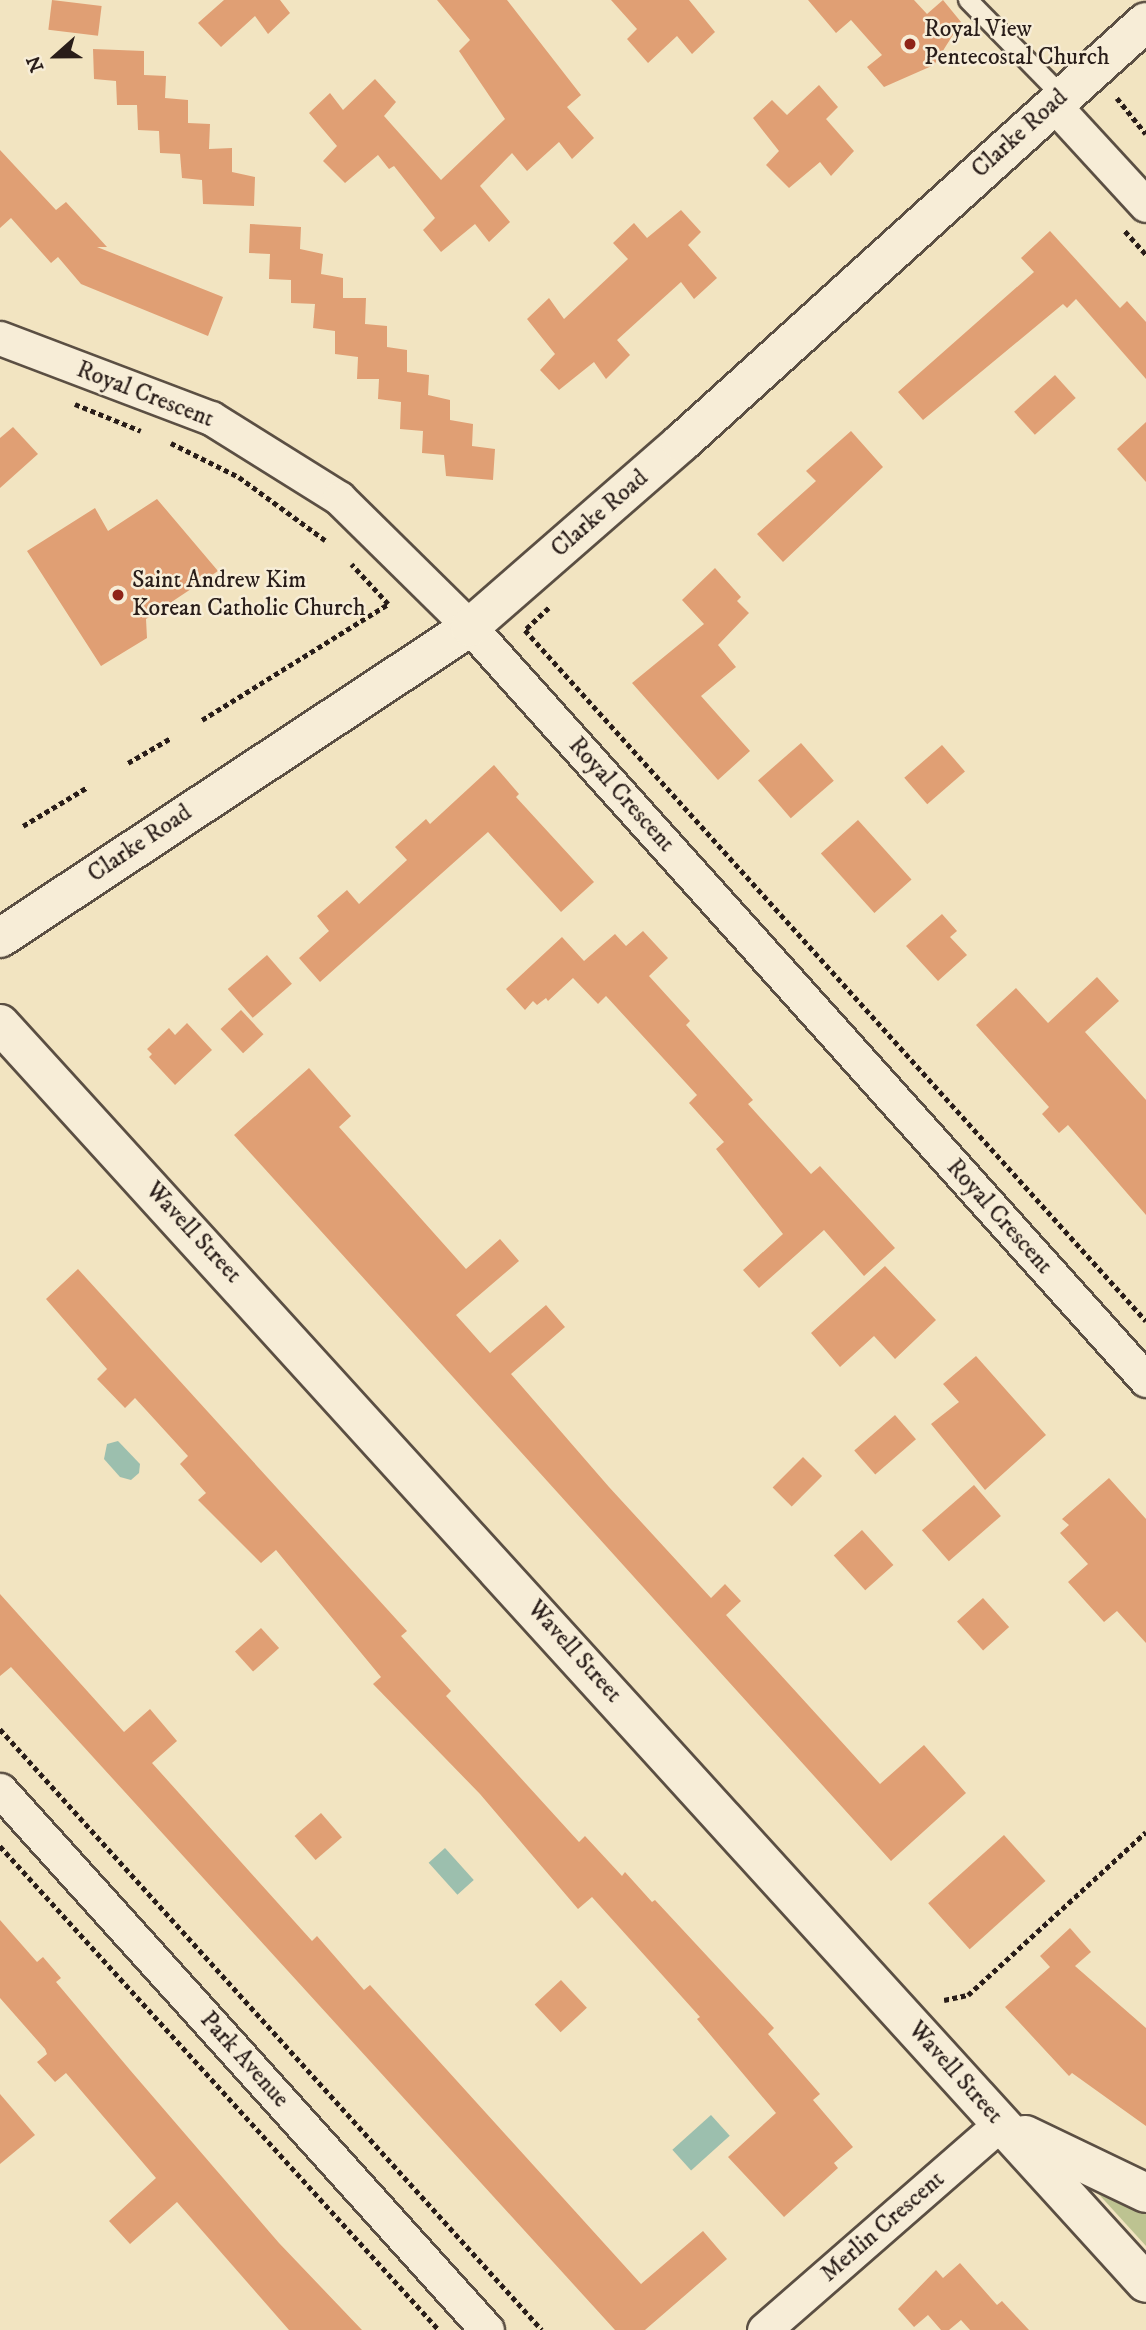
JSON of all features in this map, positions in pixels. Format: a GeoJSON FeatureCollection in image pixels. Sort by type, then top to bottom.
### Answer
{"type":"FeatureCollection","features":[{"type":"Feature","properties":{"kind":"street","name":"Clarke Road"},"geometry":{"type":"LineString","coordinates":[[0,938],[470,627],[681,443],[1146,22]]}},
{"type":"Feature","properties":{"kind":"street"},"geometry":{"type":"LineString","coordinates":[[1058,100],[1146,205]]}},
{"type":"Feature","properties":{"kind":"street","name":"Royal Crescent"},"geometry":{"type":"LineString","coordinates":[[0,338],[223,426],[340,498],[470,627],[1146,1380]]}},
{"type":"Feature","properties":{"kind":"street","name":"Wavell Street"},"geometry":{"type":"LineString","coordinates":[[0,1024],[1146,2283]]}},
{"type":"Feature","properties":{"kind":"street","name":"Park Avenue"},"geometry":{"type":"LineString","coordinates":[[0,1790],[487,2330]]}},
{"type":"Feature","properties":{"kind":"street"},"geometry":{"type":"LineString","coordinates":[[1001,2123],[1146,2193]]}},
{"type":"Feature","properties":{"kind":"street","name":"Merlin Crescent"},"geometry":{"type":"LineString","coordinates":[[764,2330],[1001,2123]]}},
{"type":"Feature","properties":{"kind":"lane"},"geometry":{"type":"LineString","coordinates":[[968,0],[1058,100]]}},
{"type":"Feature","properties":{"kind":"path"},"geometry":{"type":"LineString","coordinates":[[1125,90],[1115,99],[1146,134]]}},
{"type":"Feature","properties":{"kind":"path"},"geometry":{"type":"LineString","coordinates":[[1119,223],[1146,254]]}},
{"type":"Feature","properties":{"kind":"path"},"geometry":{"type":"LineString","coordinates":[[171,443],[239,477],[325,540]]}},
{"type":"Feature","properties":{"kind":"path"},"geometry":{"type":"LineString","coordinates":[[202,720],[388,604],[351,564]]}},
{"type":"Feature","properties":{"kind":"path"},"geometry":{"type":"LineString","coordinates":[[556,601],[525,630],[1146,1321]]}},
{"type":"Feature","properties":{"kind":"path"},"geometry":{"type":"LineString","coordinates":[[128,762],[169,739]]}},
{"type":"Feature","properties":{"kind":"path"},"geometry":{"type":"LineString","coordinates":[[23,825],[86,788]]}},
{"type":"Feature","properties":{"kind":"path"},"geometry":{"type":"LineString","coordinates":[[0,1729],[542,2330]]}},
{"type":"Feature","properties":{"kind":"path"},"geometry":{"type":"LineString","coordinates":[[944,2000],[968,1995],[1146,1832]]}},
{"type":"Feature","properties":{"kind":"path"},"geometry":{"type":"LineString","coordinates":[[0,1846],[439,2330]]}},
{"type":"Feature","properties":{"kind":"green space"},"geometry":{"type":"Polygon","coordinates":[[[1084,2178],[1146,2205],[1146,2246],[1084,2178]]]}},
{"type":"Feature","properties":{"kind":"shaded area"},"geometry":{"type":"Polygon","coordinates":[[[118,1441],[140,1464],[139,1473],[131,1480],[120,1477],[104,1459],[107,1444],[118,1441]]]}},
{"type":"Feature","properties":{"kind":"shaded area"},"geometry":{"type":"Polygon","coordinates":[[[445,1848],[474,1880],[457,1895],[429,1863],[445,1848]]]}},
{"type":"Feature","properties":{"kind":"shaded area"},"geometry":{"type":"Polygon","coordinates":[[[711,2115],[730,2136],[691,2171],[672,2150],[711,2115]]]}},
{"type":"Feature","properties":{"kind":"building"},"geometry":{"type":"Polygon","coordinates":[[[52,0],[102,6],[98,36],[48,30],[52,0]]]}},
{"type":"Feature","properties":{"kind":"building"},"geometry":{"type":"Polygon","coordinates":[[[224,0],[280,0],[290,13],[268,34],[255,16],[221,47],[198,23],[224,0]]]}},
{"type":"Feature","properties":{"kind":"building"},"geometry":{"type":"Polygon","coordinates":[[[437,0],[507,0],[581,95],[567,107],[594,138],[572,159],[559,142],[527,171],[512,153],[480,186],[510,222],[489,242],[475,224],[441,252],[423,230],[435,218],[394,166],[389,169],[378,155],[345,183],[323,161],[337,146],[309,113],[330,93],[343,110],[375,79],[396,102],[384,116],[441,180],[505,119],[459,51],[470,40],[437,0]]]}},
{"type":"Feature","properties":{"kind":"building"},"geometry":{"type":"Polygon","coordinates":[[[611,0],[689,0],[715,32],[692,54],[677,36],[648,63],[627,39],[637,29],[611,0]]]}},
{"type":"Feature","properties":{"kind":"building","name":"Royal View Pentecostal Church"},"geometry":{"type":"Polygon","coordinates":[[[808,0],[914,0],[927,14],[943,0],[961,22],[934,65],[884,87],[867,67],[882,55],[851,20],[836,33],[808,0]]]}},
{"type":"Feature","properties":{"kind":"building"},"geometry":{"type":"Polygon","coordinates":[[[93,49],[144,51],[144,75],[166,76],[165,98],[188,100],[188,123],[210,124],[209,149],[232,148],[232,172],[255,177],[254,206],[203,204],[202,180],[182,178],[180,154],[160,153],[159,131],[138,130],[137,105],[117,105],[116,81],[94,79],[93,49]]]}},
{"type":"Feature","properties":{"kind":"building"},"geometry":{"type":"Polygon","coordinates":[[[819,85],[838,107],[826,119],[854,151],[831,176],[820,162],[789,188],[766,165],[779,151],[753,118],[772,100],[787,115],[819,85]]]}},
{"type":"Feature","properties":{"kind":"building"},"geometry":{"type":"Polygon","coordinates":[[[0,150],[56,210],[66,202],[107,247],[97,247],[223,297],[208,336],[81,284],[58,257],[51,263],[11,218],[0,228],[0,150]]]}},
{"type":"Feature","properties":{"kind":"building"},"geometry":{"type":"Polygon","coordinates":[[[681,210],[701,232],[688,245],[717,278],[694,299],[681,282],[617,340],[630,355],[606,379],[594,362],[559,390],[540,370],[555,354],[527,319],[549,298],[564,319],[628,259],[613,243],[634,223],[647,238],[681,210]]]}},
{"type":"Feature","properties":{"kind":"building"},"geometry":{"type":"Polygon","coordinates":[[[250,224],[301,227],[300,249],[323,254],[321,274],[343,278],[343,298],[366,298],[365,324],[387,326],[387,347],[407,350],[407,372],[429,375],[428,395],[450,400],[450,420],[473,424],[472,446],[495,449],[493,480],[446,476],[444,455],[422,453],[423,431],[400,429],[401,402],[378,399],[379,379],[357,379],[358,357],[335,354],[335,331],[313,328],[315,304],[291,303],[291,280],[269,279],[270,254],[249,253],[250,224]]]}},
{"type":"Feature","properties":{"kind":"building"},"geometry":{"type":"Polygon","coordinates":[[[1050,231],[1120,308],[1127,301],[1146,322],[1146,379],[1076,299],[1067,308],[1063,304],[923,420],[898,392],[1034,272],[1021,258],[1050,231]]]}},
{"type":"Feature","properties":{"kind":"building"},"geometry":{"type":"Polygon","coordinates":[[[1055,375],[1076,398],[1035,435],[1014,412],[1055,375]]]}},
{"type":"Feature","properties":{"kind":"building"},"geometry":{"type":"Polygon","coordinates":[[[1146,422],[1146,482],[1117,449],[1146,422]]]}},
{"type":"Feature","properties":{"kind":"building"},"geometry":{"type":"Polygon","coordinates":[[[13,427],[38,454],[0,488],[0,438],[13,427]]]}},
{"type":"Feature","properties":{"kind":"building"},"geometry":{"type":"Polygon","coordinates":[[[851,431],[883,467],[783,562],[757,534],[816,481],[806,471],[851,431]]]}},
{"type":"Feature","properties":{"kind":"building","name":"Saint Andrew Kim Korean Catholic Church"},"geometry":{"type":"Polygon","coordinates":[[[157,499],[218,571],[146,619],[147,638],[101,666],[27,551],[95,508],[108,531],[157,499]]]}},
{"type":"Feature","properties":{"kind":"building"},"geometry":{"type":"Polygon","coordinates":[[[715,568],[741,597],[737,601],[749,613],[718,645],[736,667],[701,696],[750,751],[718,780],[632,683],[704,624],[682,600],[715,568]]]}},
{"type":"Feature","properties":{"kind":"building"},"geometry":{"type":"Polygon","coordinates":[[[801,743],[834,781],[791,818],[758,780],[801,743]]]}},
{"type":"Feature","properties":{"kind":"building"},"geometry":{"type":"Polygon","coordinates":[[[942,745],[965,771],[927,804],[904,778],[942,745]]]}},
{"type":"Feature","properties":{"kind":"building"},"geometry":{"type":"Polygon","coordinates":[[[494,765],[519,794],[516,797],[594,882],[561,912],[488,832],[320,982],[299,958],[329,931],[317,916],[347,890],[359,904],[407,860],[395,847],[426,819],[430,824],[494,765]]]}},
{"type":"Feature","properties":{"kind":"building"},"geometry":{"type":"Polygon","coordinates":[[[858,820],[912,879],[874,913],[821,853],[858,820]]]}},
{"type":"Feature","properties":{"kind":"building"},"geometry":{"type":"Polygon","coordinates":[[[942,914],[957,931],[950,937],[967,955],[938,981],[906,946],[942,914]]]}},
{"type":"Feature","properties":{"kind":"building"},"geometry":{"type":"Polygon","coordinates":[[[643,931],[668,958],[649,976],[690,1021],[686,1025],[753,1100],[748,1104],[811,1174],[820,1166],[895,1248],[864,1276],[824,1230],[759,1288],[743,1270],[783,1234],[716,1149],[724,1142],[689,1103],[697,1095],[606,996],[598,1004],[573,978],[548,1001],[546,998],[537,1005],[533,1001],[525,1010],[506,989],[562,937],[584,961],[615,934],[626,946],[643,931]]]}},
{"type":"Feature","properties":{"kind":"building"},"geometry":{"type":"Polygon","coordinates":[[[267,955],[292,984],[253,1018],[228,989],[267,955]]]}},
{"type":"Feature","properties":{"kind":"building"},"geometry":{"type":"Polygon","coordinates":[[[1097,977],[1119,1001],[1085,1032],[1146,1100],[1146,1215],[1068,1125],[1059,1133],[1042,1114],[1049,1107],[976,1025],[1016,988],[1048,1023],[1097,977]]]}},
{"type":"Feature","properties":{"kind":"building"},"geometry":{"type":"Polygon","coordinates":[[[241,1010],[264,1034],[243,1053],[221,1029],[241,1010]]]}},
{"type":"Feature","properties":{"kind":"building"},"geometry":{"type":"Polygon","coordinates":[[[187,1023],[212,1050],[175,1085],[149,1057],[152,1054],[147,1049],[169,1028],[175,1035],[187,1023]]]}},
{"type":"Feature","properties":{"kind":"building"},"geometry":{"type":"Polygon","coordinates":[[[309,1068],[351,1116],[339,1127],[466,1269],[500,1239],[519,1261],[456,1315],[490,1353],[546,1305],[565,1327],[511,1374],[609,1487],[711,1598],[725,1584],[741,1601],[726,1615],[880,1784],[924,1745],[966,1793],[891,1861],[234,1135],[309,1068]]]}},
{"type":"Feature","properties":{"kind":"building"},"geometry":{"type":"Polygon","coordinates":[[[885,1266],[936,1320],[895,1359],[874,1336],[840,1367],[811,1333],[885,1266]]]}},
{"type":"Feature","properties":{"kind":"building"},"geometry":{"type":"Polygon","coordinates":[[[78,1269],[407,1631],[401,1636],[451,1691],[446,1696],[579,1842],[585,1836],[622,1876],[625,1872],[652,1902],[655,1900],[774,2028],[768,2034],[820,2094],[813,2100],[853,2147],[834,2163],[838,2168],[784,2217],[728,2157],[776,2113],[697,2019],[700,2017],[592,1897],[578,1909],[480,1794],[373,1684],[381,1677],[276,1550],[261,1563],[198,1500],[206,1493],[180,1464],[188,1456],[135,1398],[125,1408],[97,1379],[107,1369],[46,1299],[78,1269]]]}},
{"type":"Feature","properties":{"kind":"building"},"geometry":{"type":"Polygon","coordinates":[[[976,1356],[1046,1435],[985,1490],[931,1424],[959,1402],[943,1384],[976,1356]]]}},
{"type":"Feature","properties":{"kind":"building"},"geometry":{"type":"Polygon","coordinates":[[[895,1415],[916,1439],[875,1475],[854,1450],[895,1415]]]}},
{"type":"Feature","properties":{"kind":"building"},"geometry":{"type":"Polygon","coordinates":[[[803,1457],[822,1476],[792,1506],[773,1487],[803,1457]]]}},
{"type":"Feature","properties":{"kind":"building"},"geometry":{"type":"Polygon","coordinates":[[[1109,1478],[1146,1519],[1146,1643],[1117,1611],[1104,1622],[1068,1582],[1088,1564],[1060,1533],[1069,1525],[1062,1519],[1109,1478]]]}},
{"type":"Feature","properties":{"kind":"building"},"geometry":{"type":"Polygon","coordinates":[[[974,1485],[1001,1516],[949,1561],[922,1530],[974,1485]]]}},
{"type":"Feature","properties":{"kind":"building"},"geometry":{"type":"Polygon","coordinates":[[[862,1530],[893,1565],[865,1590],[834,1555],[862,1530]]]}},
{"type":"Feature","properties":{"kind":"building"},"geometry":{"type":"Polygon","coordinates":[[[0,1594],[124,1732],[150,1709],[177,1741],[152,1763],[312,1941],[317,1936],[364,1990],[370,1985],[641,2284],[703,2231],[727,2259],[645,2330],[615,2330],[11,1667],[0,1676],[0,1594]]]}},
{"type":"Feature","properties":{"kind":"building"},"geometry":{"type":"Polygon","coordinates":[[[983,1598],[1009,1627],[983,1650],[957,1621],[983,1598]]]}},
{"type":"Feature","properties":{"kind":"building"},"geometry":{"type":"Polygon","coordinates":[[[261,1628],[279,1648],[253,1671],[235,1651],[261,1628]]]}},
{"type":"Feature","properties":{"kind":"building"},"geometry":{"type":"Polygon","coordinates":[[[321,1813],[342,1837],[316,1860],[295,1836],[321,1813]]]}},
{"type":"Feature","properties":{"kind":"building"},"geometry":{"type":"Polygon","coordinates":[[[1004,1835],[1045,1881],[970,1949],[928,1903],[1004,1835]]]}},
{"type":"Feature","properties":{"kind":"building"},"geometry":{"type":"Polygon","coordinates":[[[0,1920],[37,1962],[43,1957],[61,1978],[56,1982],[130,2070],[279,2243],[362,2330],[289,2330],[177,2202],[130,2244],[109,2221],[156,2178],[66,2073],[55,2082],[37,2062],[47,2054],[45,2049],[0,1998],[0,1920]]]}},
{"type":"Feature","properties":{"kind":"building"},"geometry":{"type":"Polygon","coordinates":[[[1070,1928],[1091,1952],[1075,1966],[1146,2028],[1146,2126],[1072,2073],[1069,2076],[1005,2007],[1050,1967],[1040,1956],[1070,1928]]]}},
{"type":"Feature","properties":{"kind":"building"},"geometry":{"type":"Polygon","coordinates":[[[561,1980],[587,2008],[561,2032],[535,2005],[561,1980]]]}},
{"type":"Feature","properties":{"kind":"building"},"geometry":{"type":"Polygon","coordinates":[[[0,2094],[35,2135],[0,2164],[0,2094]]]}},
{"type":"Feature","properties":{"kind":"building"},"geometry":{"type":"Polygon","coordinates":[[[960,2263],[997,2305],[1002,2301],[1029,2330],[970,2330],[961,2320],[949,2330],[941,2330],[928,2315],[914,2327],[898,2309],[936,2270],[943,2278],[960,2263]]]}},
{"type":"Feature","properties":{"kind":"place","name":"Royal View Pentecostal Church"},"geometry":{"type":"Point","coordinates":[910,44]}},
{"type":"Feature","properties":{"kind":"place","name":"Saint Andrew Kim Korean Catholic Church"},"geometry":{"type":"Point","coordinates":[118,595]}}]}
